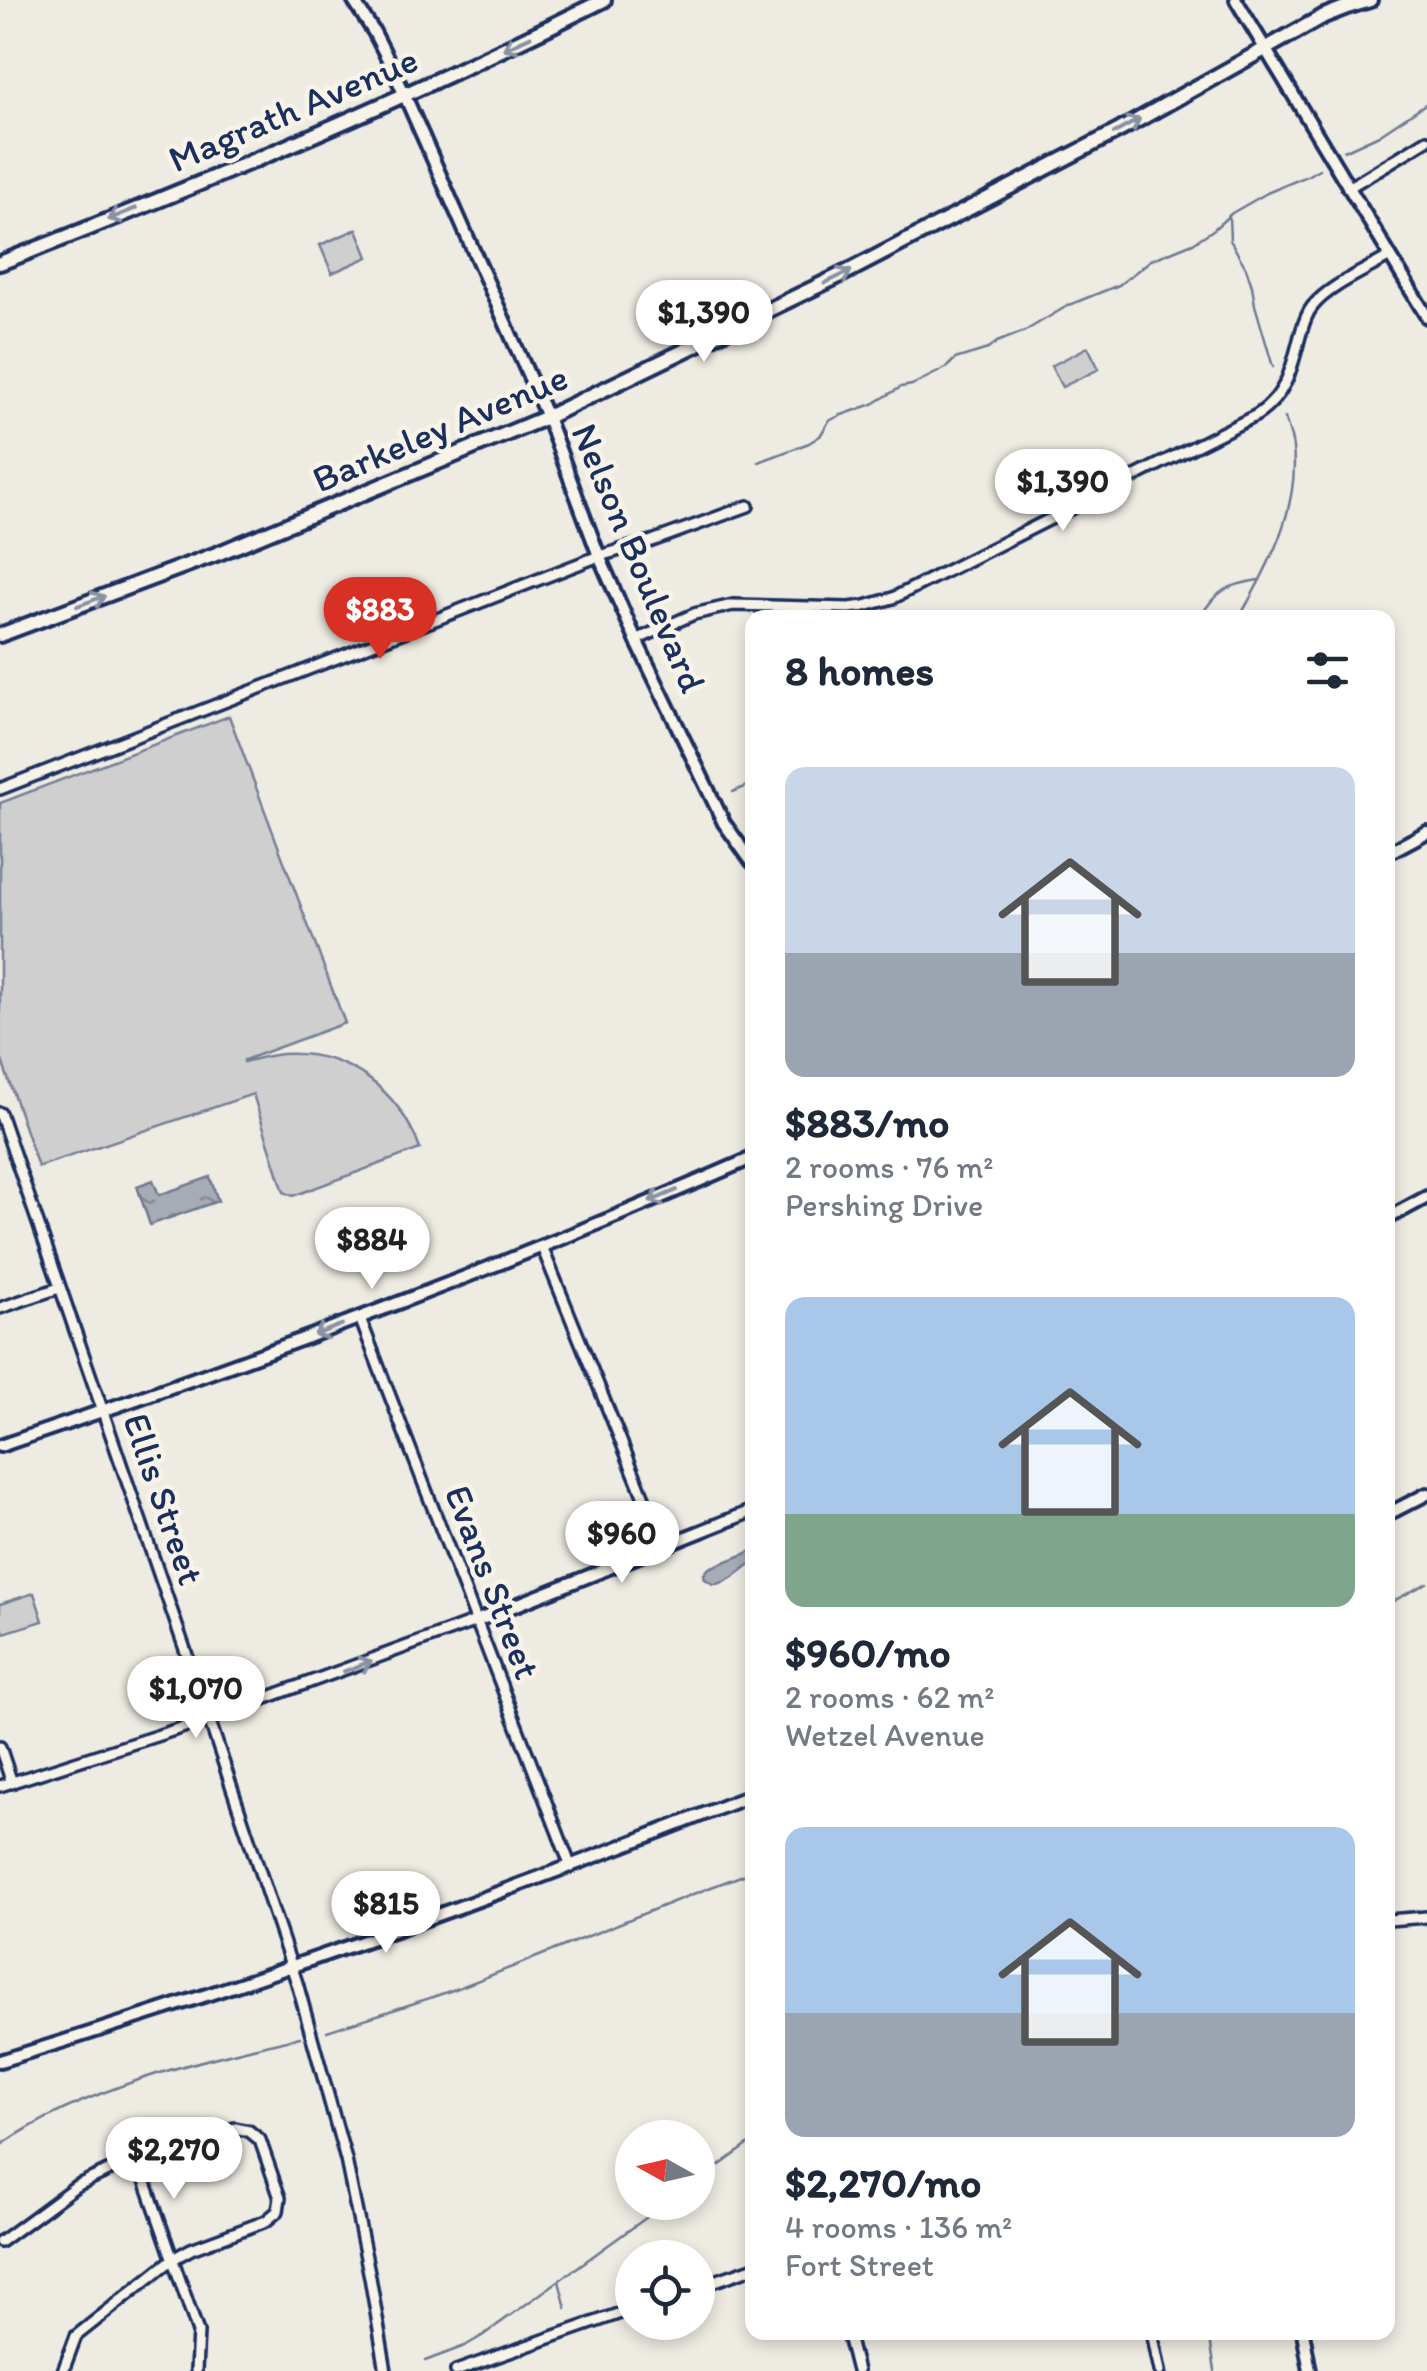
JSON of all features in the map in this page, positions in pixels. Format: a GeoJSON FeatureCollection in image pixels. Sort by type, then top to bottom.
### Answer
{"type":"FeatureCollection","features":[{"type":"Feature","properties":{"kind":"main road","name":"Magrath Avenue"},"geometry":{"type":"LineString","coordinates":[[0,263],[405,95],[604,0]]}},
{"type":"Feature","properties":{"kind":"main road","name":"Barkeley Avenue"},"geometry":{"type":"LineString","coordinates":[[0,635],[219,554],[548,417],[845,274],[1120,130],[1324,16],[1370,0]]}},
{"type":"Feature","properties":{"kind":"street","name":"Nelson Boulevard"},"geometry":{"type":"LineString","coordinates":[[353,0],[374,32],[405,95],[548,417],[599,556],[636,640],[724,823],[745,852]]}},
{"type":"Feature","properties":{"kind":"street"},"geometry":{"type":"LineString","coordinates":[[1236,0],[1427,317]]}},
{"type":"Feature","properties":{"kind":"street"},"geometry":{"type":"LineString","coordinates":[[1348,188],[1427,140]]}},
{"type":"Feature","properties":{"kind":"street"},"geometry":{"type":"LineString","coordinates":[[636,640],[694,614],[732,604],[849,608],[879,603],[1257,415],[1272,404],[1286,384],[1305,318],[1312,307],[1330,291],[1390,256]]}},
{"type":"Feature","properties":{"kind":"street"},"geometry":{"type":"LineString","coordinates":[[0,789],[599,556],[748,506]]}},
{"type":"Feature","properties":{"kind":"street"},"geometry":{"type":"LineString","coordinates":[[1395,849],[1427,832]]}},
{"type":"Feature","properties":{"kind":"street","name":"Ellis Street"},"geometry":{"type":"LineString","coordinates":[[0,1113],[292,1966],[346,2160],[386,2371]]}},
{"type":"Feature","properties":{"kind":"street"},"geometry":{"type":"LineString","coordinates":[[0,1446],[360,1318],[745,1161]]}},
{"type":"Feature","properties":{"kind":"street"},"geometry":{"type":"LineString","coordinates":[[1395,1214],[1427,1197]]}},
{"type":"Feature","properties":{"kind":"street"},"geometry":{"type":"LineString","coordinates":[[542,1247],[664,1547]]}},
{"type":"Feature","properties":{"kind":"street"},"geometry":{"type":"LineString","coordinates":[[0,1308],[59,1288]]}},
{"type":"Feature","properties":{"kind":"street","name":"Evans Street"},"geometry":{"type":"LineString","coordinates":[[360,1318],[570,1867]]}},
{"type":"Feature","properties":{"kind":"street"},"geometry":{"type":"LineString","coordinates":[[1395,1510],[1427,1494]]}},
{"type":"Feature","properties":{"kind":"street"},"geometry":{"type":"LineString","coordinates":[[0,1786],[209,1719],[476,1621],[745,1514]]}},
{"type":"Feature","properties":{"kind":"street"},"geometry":{"type":"LineString","coordinates":[[0,1746],[12,1783]]}},
{"type":"Feature","properties":{"kind":"street"},"geometry":{"type":"LineString","coordinates":[[0,2061],[386,1935],[745,1798]]}},
{"type":"Feature","properties":{"kind":"street"},"geometry":{"type":"LineString","coordinates":[[1395,1919],[1427,1917]]}},
{"type":"Feature","properties":{"kind":"street"},"geometry":{"type":"LineString","coordinates":[[0,2242],[76,2186],[138,2157],[235,2128],[249,2131],[260,2140],[280,2198],[278,2210],[266,2221],[173,2260],[76,2336],[64,2371]]}},
{"type":"Feature","properties":{"kind":"street"},"geometry":{"type":"LineString","coordinates":[[138,2157],[198,2332],[196,2371]]}},
{"type":"Feature","properties":{"kind":"street"},"geometry":{"type":"LineString","coordinates":[[715,2281],[745,2270]]}},
{"type":"Feature","properties":{"kind":"street"},"geometry":{"type":"LineString","coordinates":[[456,2371],[615,2315]]}},
{"type":"Feature","properties":{"kind":"street"},"geometry":{"type":"LineString","coordinates":[[850,2340],[857,2371]]}},
{"type":"Feature","properties":{"kind":"street"},"geometry":{"type":"LineString","coordinates":[[1154,2340],[1160,2371]]}},
{"type":"Feature","properties":{"kind":"street"},"geometry":{"type":"LineString","coordinates":[[1304,2340],[1310,2371]]}},
{"type":"Feature","properties":{"kind":"shaded area"},"geometry":{"type":"Polygon","coordinates":[[[357,229],[368,257],[332,273],[320,245],[357,229]]]}},
{"type":"Feature","properties":{"kind":"shaded area"},"geometry":{"type":"Polygon","coordinates":[[[1088,347],[1099,369],[1062,387],[1051,366],[1088,347]]]}},
{"type":"Feature","properties":{"kind":"shaded area"},"geometry":{"type":"Polygon","coordinates":[[[229,716],[345,1023],[244,1062],[277,1055],[306,1055],[349,1067],[368,1078],[399,1109],[420,1149],[293,1196],[284,1192],[253,1094],[38,1167],[0,1055],[0,803],[229,716]]]}},
{"type":"Feature","properties":{"kind":"shaded area"},"geometry":{"type":"Polygon","coordinates":[[[34,1593],[43,1621],[4,1633],[0,1604],[34,1593]]]}},
{"type":"Feature","properties":{"kind":"water"},"geometry":{"type":"Polygon","coordinates":[[[210,1177],[218,1201],[150,1225],[137,1186],[153,1180],[159,1195],[210,1177]]]}},
{"type":"Feature","properties":{"kind":"water"},"geometry":{"type":"Polygon","coordinates":[[[745,1554],[745,1568],[729,1580],[713,1584],[705,1579],[709,1568],[745,1554]]]}},
{"type":"Feature","properties":{"kind":"waterway"},"geometry":{"type":"LineString","coordinates":[[1344,151],[1379,135],[1427,103]]}},
{"type":"Feature","properties":{"kind":"waterway"},"geometry":{"type":"LineString","coordinates":[[759,462],[809,443],[839,416],[873,404],[946,368],[955,359],[988,349],[1069,305],[1119,285],[1151,260],[1193,243],[1232,213],[1319,169]]}},
{"type":"Feature","properties":{"kind":"waterway"},"geometry":{"type":"LineString","coordinates":[[1229,216],[1230,240],[1246,268],[1273,367]]}},
{"type":"Feature","properties":{"kind":"waterway"},"geometry":{"type":"LineString","coordinates":[[1244,610],[1280,537],[1292,493],[1292,444],[1285,418]]}},
{"type":"Feature","properties":{"kind":"waterway"},"geometry":{"type":"LineString","coordinates":[[1205,610],[1224,590],[1258,580]]}},
{"type":"Feature","properties":{"kind":"waterway"},"geometry":{"type":"LineString","coordinates":[[733,792],[745,787]]}},
{"type":"Feature","properties":{"kind":"waterway"},"geometry":{"type":"LineString","coordinates":[[1395,1600],[1427,1583]]}},
{"type":"Feature","properties":{"kind":"waterway"},"geometry":{"type":"LineString","coordinates":[[327,2031],[458,1988],[745,1875]]}},
{"type":"Feature","properties":{"kind":"waterway"},"geometry":{"type":"LineString","coordinates":[[0,2146],[32,2126],[105,2092],[184,2066],[300,2037]]}},
{"type":"Feature","properties":{"kind":"waterway"},"geometry":{"type":"LineString","coordinates":[[715,2169],[745,2147]]}},
{"type":"Feature","properties":{"kind":"waterway"},"geometry":{"type":"LineString","coordinates":[[425,2361],[482,2336],[643,2220]]}},
{"type":"Feature","properties":{"kind":"waterway"},"geometry":{"type":"LineString","coordinates":[[559,2281],[566,2308]]}},
{"type":"Feature","properties":{"kind":"waterway"},"geometry":{"type":"LineString","coordinates":[[1210,2340],[1215,2371]]}}]}
